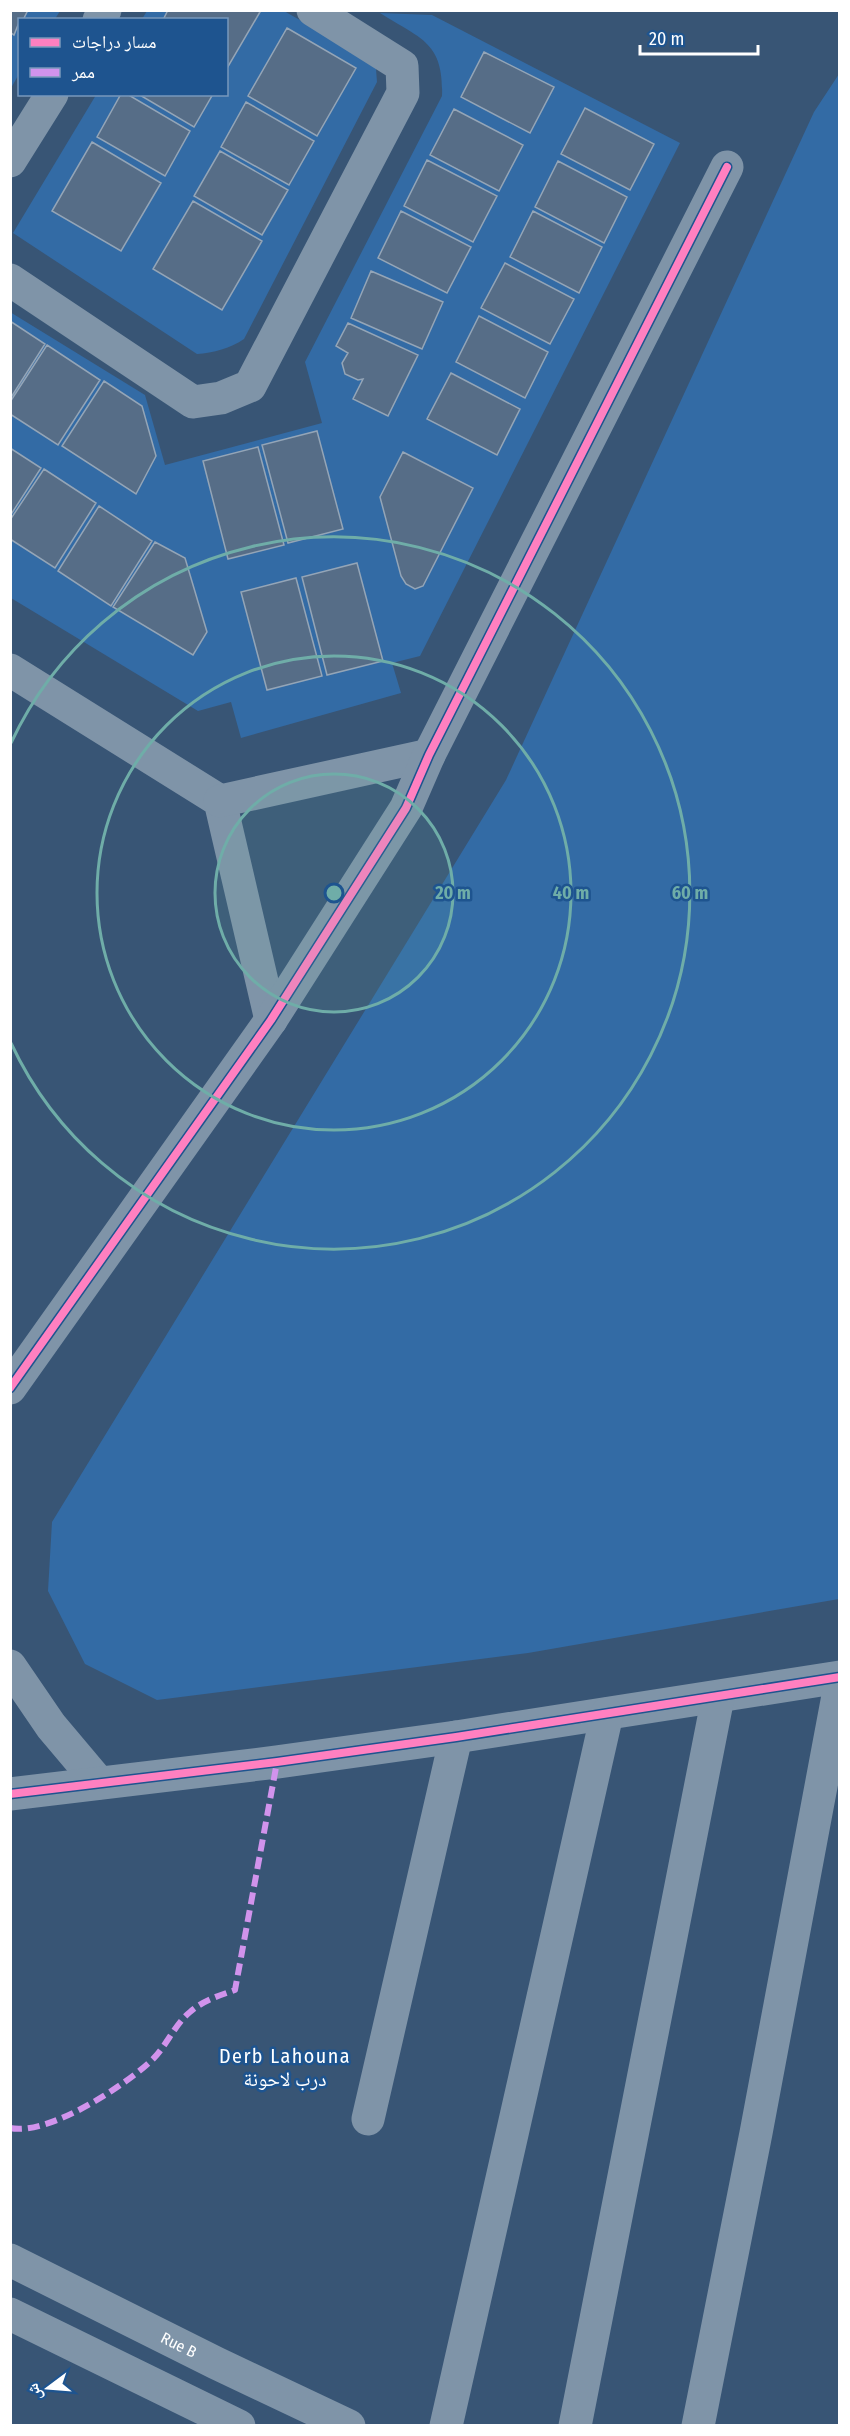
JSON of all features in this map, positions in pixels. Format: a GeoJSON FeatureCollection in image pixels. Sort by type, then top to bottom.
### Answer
{"type":"FeatureCollection","features":[{"type":"Feature","properties":{"kind":"street"},"geometry":{"type":"LineString","coordinates":[[10,280],[194,402],[221,399],[250,386],[403,93],[402,66],[313,10]]}},
{"type":"Feature","properties":{"kind":"street"},"geometry":{"type":"LineString","coordinates":[[10,161],[51,96]]}},
{"type":"Feature","properties":{"kind":"street"},"geometry":{"type":"LineString","coordinates":[[10,1388],[271,1020],[406,808],[429,755],[727,167]]}},
{"type":"Feature","properties":{"kind":"street"},"geometry":{"type":"LineString","coordinates":[[10,670],[220,801],[429,755]]}},
{"type":"Feature","properties":{"kind":"street"},"geometry":{"type":"LineString","coordinates":[[220,801],[271,1020]]}},
{"type":"Feature","properties":{"kind":"street"},"geometry":{"type":"LineString","coordinates":[[10,1666],[51,1726],[99,1783]]}},
{"type":"Feature","properties":{"kind":"street"},"geometry":{"type":"LineString","coordinates":[[10,1794],[456,1737],[840,1677]]}},
{"type":"Feature","properties":{"kind":"street"},"geometry":{"type":"LineString","coordinates":[[698,2426],[756,2133],[840,1685]]}},
{"type":"Feature","properties":{"kind":"street"},"geometry":{"type":"LineString","coordinates":[[575,2426],[718,1697]]}},
{"type":"Feature","properties":{"kind":"street"},"geometry":{"type":"LineString","coordinates":[[446,2426],[606,1714]]}},
{"type":"Feature","properties":{"kind":"street"},"geometry":{"type":"LineString","coordinates":[[368,2119],[456,1737]]}},
{"type":"Feature","properties":{"kind":"street","name":"Rue B"},"geometry":{"type":"LineString","coordinates":[[10,2260],[216,2363],[349,2426]]}},
{"type":"Feature","properties":{"kind":"street"},"geometry":{"type":"LineString","coordinates":[[10,2314],[239,2426]]}},
{"type":"Feature","properties":{"kind":"shaded area"},"geometry":{"type":"Polygon","coordinates":[[[11,11],[60,11],[56,18],[18,18],[18,76],[11,88],[11,11]]]}},
{"type":"Feature","properties":{"kind":"shaded area"},"geometry":{"type":"Polygon","coordinates":[[[147,11],[284,11],[370,60],[376,69],[377,82],[244,339],[228,347],[209,352],[197,354],[13,233],[95,96],[228,96],[228,18],[143,18],[147,11]]]}},
{"type":"Feature","properties":{"kind":"shaded area"},"geometry":{"type":"Polygon","coordinates":[[[380,13],[432,15],[680,143],[420,656],[392,663],[401,693],[241,738],[231,702],[198,711],[11,598],[10,312],[145,395],[165,465],[322,423],[305,362],[442,96],[442,78],[434,53],[418,36],[380,13]]]}},
{"type":"Feature","properties":{"kind":"shaded area"},"geometry":{"type":"Polygon","coordinates":[[[839,74],[839,1599],[528,1653],[157,1700],[85,1664],[48,1591],[52,1522],[506,780],[814,112],[839,74]]]}},
{"type":"Feature","properties":{"kind":"building"},"geometry":{"type":"Polygon","coordinates":[[[10,10],[28,10],[24,18],[18,18],[14,35],[10,32],[10,10]]]}},
{"type":"Feature","properties":{"kind":"building"},"geometry":{"type":"Polygon","coordinates":[[[168,10],[256,10],[260,12],[228,67],[228,18],[164,18],[168,10]]]}},
{"type":"Feature","properties":{"kind":"building"},"geometry":{"type":"Polygon","coordinates":[[[287,28],[356,68],[317,136],[248,96],[287,28]]]}},
{"type":"Feature","properties":{"kind":"building"},"geometry":{"type":"Polygon","coordinates":[[[484,52],[554,87],[530,133],[461,97],[484,52]]]}},
{"type":"Feature","properties":{"kind":"building"},"geometry":{"type":"Polygon","coordinates":[[[120,96],[130,96],[190,131],[165,176],[97,137],[120,96]]]}},
{"type":"Feature","properties":{"kind":"building"},"geometry":{"type":"Polygon","coordinates":[[[141,96],[212,96],[194,127],[141,96]]]}},
{"type":"Feature","properties":{"kind":"building"},"geometry":{"type":"Polygon","coordinates":[[[246,102],[314,141],[289,185],[221,147],[246,102]]]}},
{"type":"Feature","properties":{"kind":"building"},"geometry":{"type":"Polygon","coordinates":[[[585,108],[654,144],[630,190],[561,154],[585,108]]]}},
{"type":"Feature","properties":{"kind":"building"},"geometry":{"type":"Polygon","coordinates":[[[454,109],[523,145],[499,191],[430,155],[454,109]]]}},
{"type":"Feature","properties":{"kind":"building"},"geometry":{"type":"Polygon","coordinates":[[[92,142],[161,183],[121,251],[52,211],[92,142]]]}},
{"type":"Feature","properties":{"kind":"building"},"geometry":{"type":"Polygon","coordinates":[[[220,151],[288,190],[262,235],[194,196],[220,151]]]}},
{"type":"Feature","properties":{"kind":"building"},"geometry":{"type":"Polygon","coordinates":[[[427,160],[497,196],[473,242],[404,206],[427,160]]]}},
{"type":"Feature","properties":{"kind":"building"},"geometry":{"type":"Polygon","coordinates":[[[558,161],[627,197],[604,243],[535,207],[558,161]]]}},
{"type":"Feature","properties":{"kind":"building"},"geometry":{"type":"Polygon","coordinates":[[[193,201],[262,241],[222,310],[153,269],[193,201]]]}},
{"type":"Feature","properties":{"kind":"building"},"geometry":{"type":"Polygon","coordinates":[[[401,211],[471,247],[447,293],[378,258],[401,211]]]}},
{"type":"Feature","properties":{"kind":"building"},"geometry":{"type":"Polygon","coordinates":[[[533,211],[602,247],[579,293],[510,257],[533,211]]]}},
{"type":"Feature","properties":{"kind":"building"},"geometry":{"type":"Polygon","coordinates":[[[505,263],[574,299],[550,344],[481,308],[505,263]]]}},
{"type":"Feature","properties":{"kind":"building"},"geometry":{"type":"Polygon","coordinates":[[[371,271],[443,302],[422,349],[351,318],[371,271]]]}},
{"type":"Feature","properties":{"kind":"building"},"geometry":{"type":"Polygon","coordinates":[[[479,316],[548,352],[525,398],[456,362],[479,316]]]}},
{"type":"Feature","properties":{"kind":"building"},"geometry":{"type":"Polygon","coordinates":[[[10,321],[45,344],[10,399],[10,321]]]}},
{"type":"Feature","properties":{"kind":"building"},"geometry":{"type":"Polygon","coordinates":[[[348,323],[418,355],[388,416],[353,399],[363,379],[358,380],[345,374],[342,363],[348,353],[336,346],[348,323]]]}},
{"type":"Feature","properties":{"kind":"building"},"geometry":{"type":"Polygon","coordinates":[[[47,345],[100,380],[58,445],[10,414],[10,402],[47,345]]]}},
{"type":"Feature","properties":{"kind":"building"},"geometry":{"type":"Polygon","coordinates":[[[451,373],[520,409],[497,455],[427,419],[451,373]]]}},
{"type":"Feature","properties":{"kind":"building"},"geometry":{"type":"Polygon","coordinates":[[[104,381],[142,406],[156,456],[136,494],[62,446],[104,381]]]}},
{"type":"Feature","properties":{"kind":"building"},"geometry":{"type":"Polygon","coordinates":[[[317,431],[343,529],[288,543],[262,445],[317,431]]]}},
{"type":"Feature","properties":{"kind":"building"},"geometry":{"type":"Polygon","coordinates":[[[258,447],[284,545],[228,559],[203,461],[258,447]]]}},
{"type":"Feature","properties":{"kind":"building"},"geometry":{"type":"Polygon","coordinates":[[[10,448],[41,468],[10,516],[10,448]]]}},
{"type":"Feature","properties":{"kind":"building"},"geometry":{"type":"Polygon","coordinates":[[[403,452],[473,488],[423,586],[415,589],[406,584],[401,576],[380,497],[403,452]]]}},
{"type":"Feature","properties":{"kind":"building"},"geometry":{"type":"Polygon","coordinates":[[[44,469],[96,503],[55,568],[10,539],[10,520],[44,469]]]}},
{"type":"Feature","properties":{"kind":"building"},"geometry":{"type":"Polygon","coordinates":[[[99,506],[152,541],[111,606],[58,571],[99,506]]]}},
{"type":"Feature","properties":{"kind":"building"},"geometry":{"type":"Polygon","coordinates":[[[155,542],[185,558],[207,632],[193,655],[113,607],[155,542]]]}},
{"type":"Feature","properties":{"kind":"building"},"geometry":{"type":"Polygon","coordinates":[[[357,563],[383,661],[327,675],[302,577],[357,563]]]}},
{"type":"Feature","properties":{"kind":"building"},"geometry":{"type":"Polygon","coordinates":[[[296,578],[322,676],[267,690],[241,592],[296,578]]]}},
{"type":"Feature","properties":{"kind":"marked path"},"geometry":{"type":"LineString","coordinates":[[10,2128],[26,2128],[65,2117],[106,2094],[153,2059],[190,2012],[206,2001],[235,1990],[277,1762]]}},
{"type":"Feature","properties":{"kind":"cycle path"},"geometry":{"type":"LineString","coordinates":[[10,1388],[271,1020],[406,808],[429,755],[727,167]]}},
{"type":"Feature","properties":{"kind":"cycle path"},"geometry":{"type":"LineString","coordinates":[[10,1794],[277,1762],[456,1737],[840,1677]]}},
{"type":"Feature","properties":{"kind":"district","name":"Derb Lahouna درب لاحونة"},"geometry":{"type":"Point","coordinates":[285,2068]}}]}
